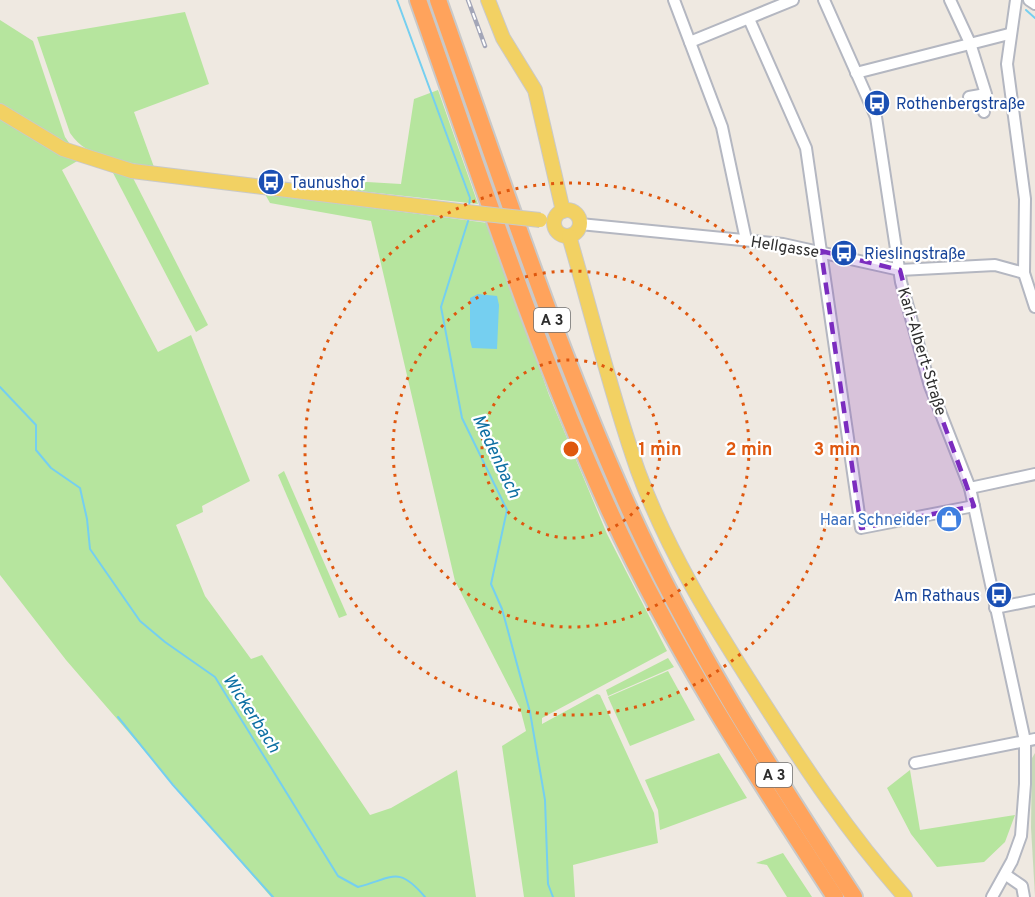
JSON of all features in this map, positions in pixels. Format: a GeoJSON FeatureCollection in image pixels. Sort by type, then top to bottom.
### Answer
{"type":"FeatureCollection","features":[{"type":"Feature","properties":{"kind":"highway","name":"A 3"},"geometry":{"type":"LineString","coordinates":[[418,0],[564,401],[611,515],[673,636],[692,653],[854,897]]}},
{"type":"Feature","properties":{"kind":"highway","name":"A 3"},"geometry":{"type":"LineString","coordinates":[[438,0],[581,396],[627,506],[689,631],[692,653],[741,753],[836,897]]}},
{"type":"Feature","properties":{"kind":"main road"},"geometry":{"type":"LineString","coordinates":[[0,111],[63,149],[132,171],[466,212],[552,217],[576,214],[580,224],[576,232],[569,236],[559,234],[552,217],[535,90],[503,38],[488,0]]}},
{"type":"Feature","properties":{"kind":"main road"},"geometry":{"type":"LineString","coordinates":[[569,236],[639,473],[683,571],[722,638],[825,798],[877,866],[905,897]]}},
{"type":"Feature","properties":{"kind":"street"},"geometry":{"type":"LineString","coordinates":[[674,0],[722,127],[746,240]]}},
{"type":"Feature","properties":{"kind":"street"},"geometry":{"type":"LineString","coordinates":[[690,42],[793,0]]}},
{"type":"Feature","properties":{"kind":"street","name":"Karl-Albert-Straße"},"geometry":{"type":"LineString","coordinates":[[824,0],[873,106],[879,130],[900,270],[930,386],[970,488],[994,608],[1030,740],[1023,821],[1016,850],[1006,875]]}},
{"type":"Feature","properties":{"kind":"street"},"geometry":{"type":"LineString","coordinates":[[950,0],[970,43],[987,94],[969,97]]}},
{"type":"Feature","properties":{"kind":"street"},"geometry":{"type":"LineString","coordinates":[[1016,0],[1009,34],[1007,64],[1011,111],[1025,199],[1024,273],[1035,307]]}},
{"type":"Feature","properties":{"kind":"street"},"geometry":{"type":"LineString","coordinates":[[1029,0],[1035,4]]}},
{"type":"Feature","properties":{"kind":"street"},"geometry":{"type":"LineString","coordinates":[[749,19],[806,148],[861,528],[974,506]]}},
{"type":"Feature","properties":{"kind":"street"},"geometry":{"type":"LineString","coordinates":[[856,72],[1009,34]]}},
{"type":"Feature","properties":{"kind":"street"},"geometry":{"type":"LineString","coordinates":[[981,95],[984,112]]}},
{"type":"Feature","properties":{"kind":"street","name":"Hellgasse"},"geometry":{"type":"LineString","coordinates":[[580,224],[746,240],[821,251],[900,270],[995,265],[1024,273]]}},
{"type":"Feature","properties":{"kind":"street"},"geometry":{"type":"LineString","coordinates":[[970,488],[1035,474]]}},
{"type":"Feature","properties":{"kind":"street"},"geometry":{"type":"LineString","coordinates":[[994,608],[1035,600]]}},
{"type":"Feature","properties":{"kind":"street"},"geometry":{"type":"LineString","coordinates":[[915,763],[1030,740]]}},
{"type":"Feature","properties":{"kind":"street"},"geometry":{"type":"LineString","coordinates":[[992,897],[1006,875],[1022,886],[1024,897]]}},
{"type":"Feature","properties":{"kind":"highlighted area"},"geometry":{"type":"Polygon","coordinates":[[[821,251],[900,270],[930,386],[974,506],[861,528],[821,251]]]}},
{"type":"Feature","properties":{"kind":"green space"},"geometry":{"type":"Polygon","coordinates":[[[185,12],[209,84],[134,112],[154,167],[119,161],[86,149],[70,133],[37,37],[185,12]]]}},
{"type":"Feature","properties":{"kind":"green space"},"geometry":{"type":"Polygon","coordinates":[[[0,20],[33,41],[65,137],[74,150],[0,104],[0,20]]]}},
{"type":"Feature","properties":{"kind":"green space"},"geometry":{"type":"Polygon","coordinates":[[[438,90],[478,204],[295,184],[299,178],[401,184],[414,99],[438,90]]]}},
{"type":"Feature","properties":{"kind":"green space"},"geometry":{"type":"Polygon","coordinates":[[[0,114],[79,160],[62,170],[158,352],[191,335],[250,481],[202,506],[203,512],[176,525],[205,596],[251,659],[262,655],[370,815],[391,808],[457,770],[476,897],[271,897],[66,660],[0,575],[0,114]]]}},
{"type":"Feature","properties":{"kind":"green space"},"geometry":{"type":"Polygon","coordinates":[[[111,169],[131,174],[208,325],[196,332],[111,169]]]}},
{"type":"Feature","properties":{"kind":"green space"},"geometry":{"type":"Polygon","coordinates":[[[265,194],[488,223],[549,395],[607,534],[667,651],[542,718],[542,724],[597,694],[600,695],[654,813],[658,843],[573,865],[575,897],[524,897],[502,746],[526,731],[520,708],[455,581],[371,221],[270,203],[265,194]]]}},
{"type":"Feature","properties":{"kind":"green space"},"geometry":{"type":"Polygon","coordinates":[[[284,471],[347,615],[339,618],[278,475],[284,471]]]}},
{"type":"Feature","properties":{"kind":"green space"},"geometry":{"type":"Polygon","coordinates":[[[668,658],[674,667],[608,696],[606,690],[668,658]]]}},
{"type":"Feature","properties":{"kind":"green space"},"geometry":{"type":"Polygon","coordinates":[[[668,671],[695,720],[630,746],[608,697],[668,671]]]}},
{"type":"Feature","properties":{"kind":"green space"},"geometry":{"type":"Polygon","coordinates":[[[719,753],[747,798],[660,830],[658,810],[645,780],[719,753]]]}},
{"type":"Feature","properties":{"kind":"green space"},"geometry":{"type":"Polygon","coordinates":[[[1035,753],[1035,896],[1031,828],[1032,758],[1035,753]]]}},
{"type":"Feature","properties":{"kind":"green space"},"geometry":{"type":"Polygon","coordinates":[[[910,770],[920,830],[1015,815],[1005,842],[984,862],[937,867],[911,834],[887,788],[910,770]]]}},
{"type":"Feature","properties":{"kind":"green space"},"geometry":{"type":"Polygon","coordinates":[[[783,853],[812,897],[787,897],[767,865],[756,863],[783,853]]]}},
{"type":"Feature","properties":{"kind":"water"},"geometry":{"type":"Polygon","coordinates":[[[478,294],[497,296],[499,305],[497,349],[472,348],[470,298],[478,294]]]}},
{"type":"Feature","properties":{"kind":"waterway","name":"Medenbach"},"geometry":{"type":"LineString","coordinates":[[397,0],[470,198],[469,206]]}},
{"type":"Feature","properties":{"kind":"waterway"},"geometry":{"type":"LineString","coordinates":[[1026,10],[1035,18]]}},
{"type":"Feature","properties":{"kind":"waterway","name":"Medenbach"},"geometry":{"type":"LineString","coordinates":[[469,218],[441,307],[462,418],[507,510],[491,584],[502,609],[530,712],[545,800],[548,884],[553,897]]}},
{"type":"Feature","properties":{"kind":"waterway","name":"Wickerbach"},"geometry":{"type":"LineString","coordinates":[[0,387],[36,425],[36,450],[51,468],[80,488],[87,519],[90,549],[140,621],[165,642],[215,677],[338,876],[358,887],[387,878],[401,877],[416,887],[425,897]]}},
{"type":"Feature","properties":{"kind":"waterway"},"geometry":{"type":"LineString","coordinates":[[118,717],[173,785],[273,897]]}},
{"type":"Feature","properties":{"kind":"railway"},"geometry":{"type":"LineString","coordinates":[[468,0],[485,46]]}},
{"type":"Feature","properties":{"kind":"place","name":"Rothenbergstraße"},"geometry":{"type":"Point","coordinates":[877,103]}},
{"type":"Feature","properties":{"kind":"place","name":"Taunushof"},"geometry":{"type":"Point","coordinates":[271,182]}},
{"type":"Feature","properties":{"kind":"place","name":"Rieslingstraße"},"geometry":{"type":"Point","coordinates":[844,253]}},
{"type":"Feature","properties":{"kind":"place","name":"Haar Schneider"},"geometry":{"type":"Point","coordinates":[949,519]}},
{"type":"Feature","properties":{"kind":"place","name":"Am Rathaus"},"geometry":{"type":"Point","coordinates":[999,595]}}]}
